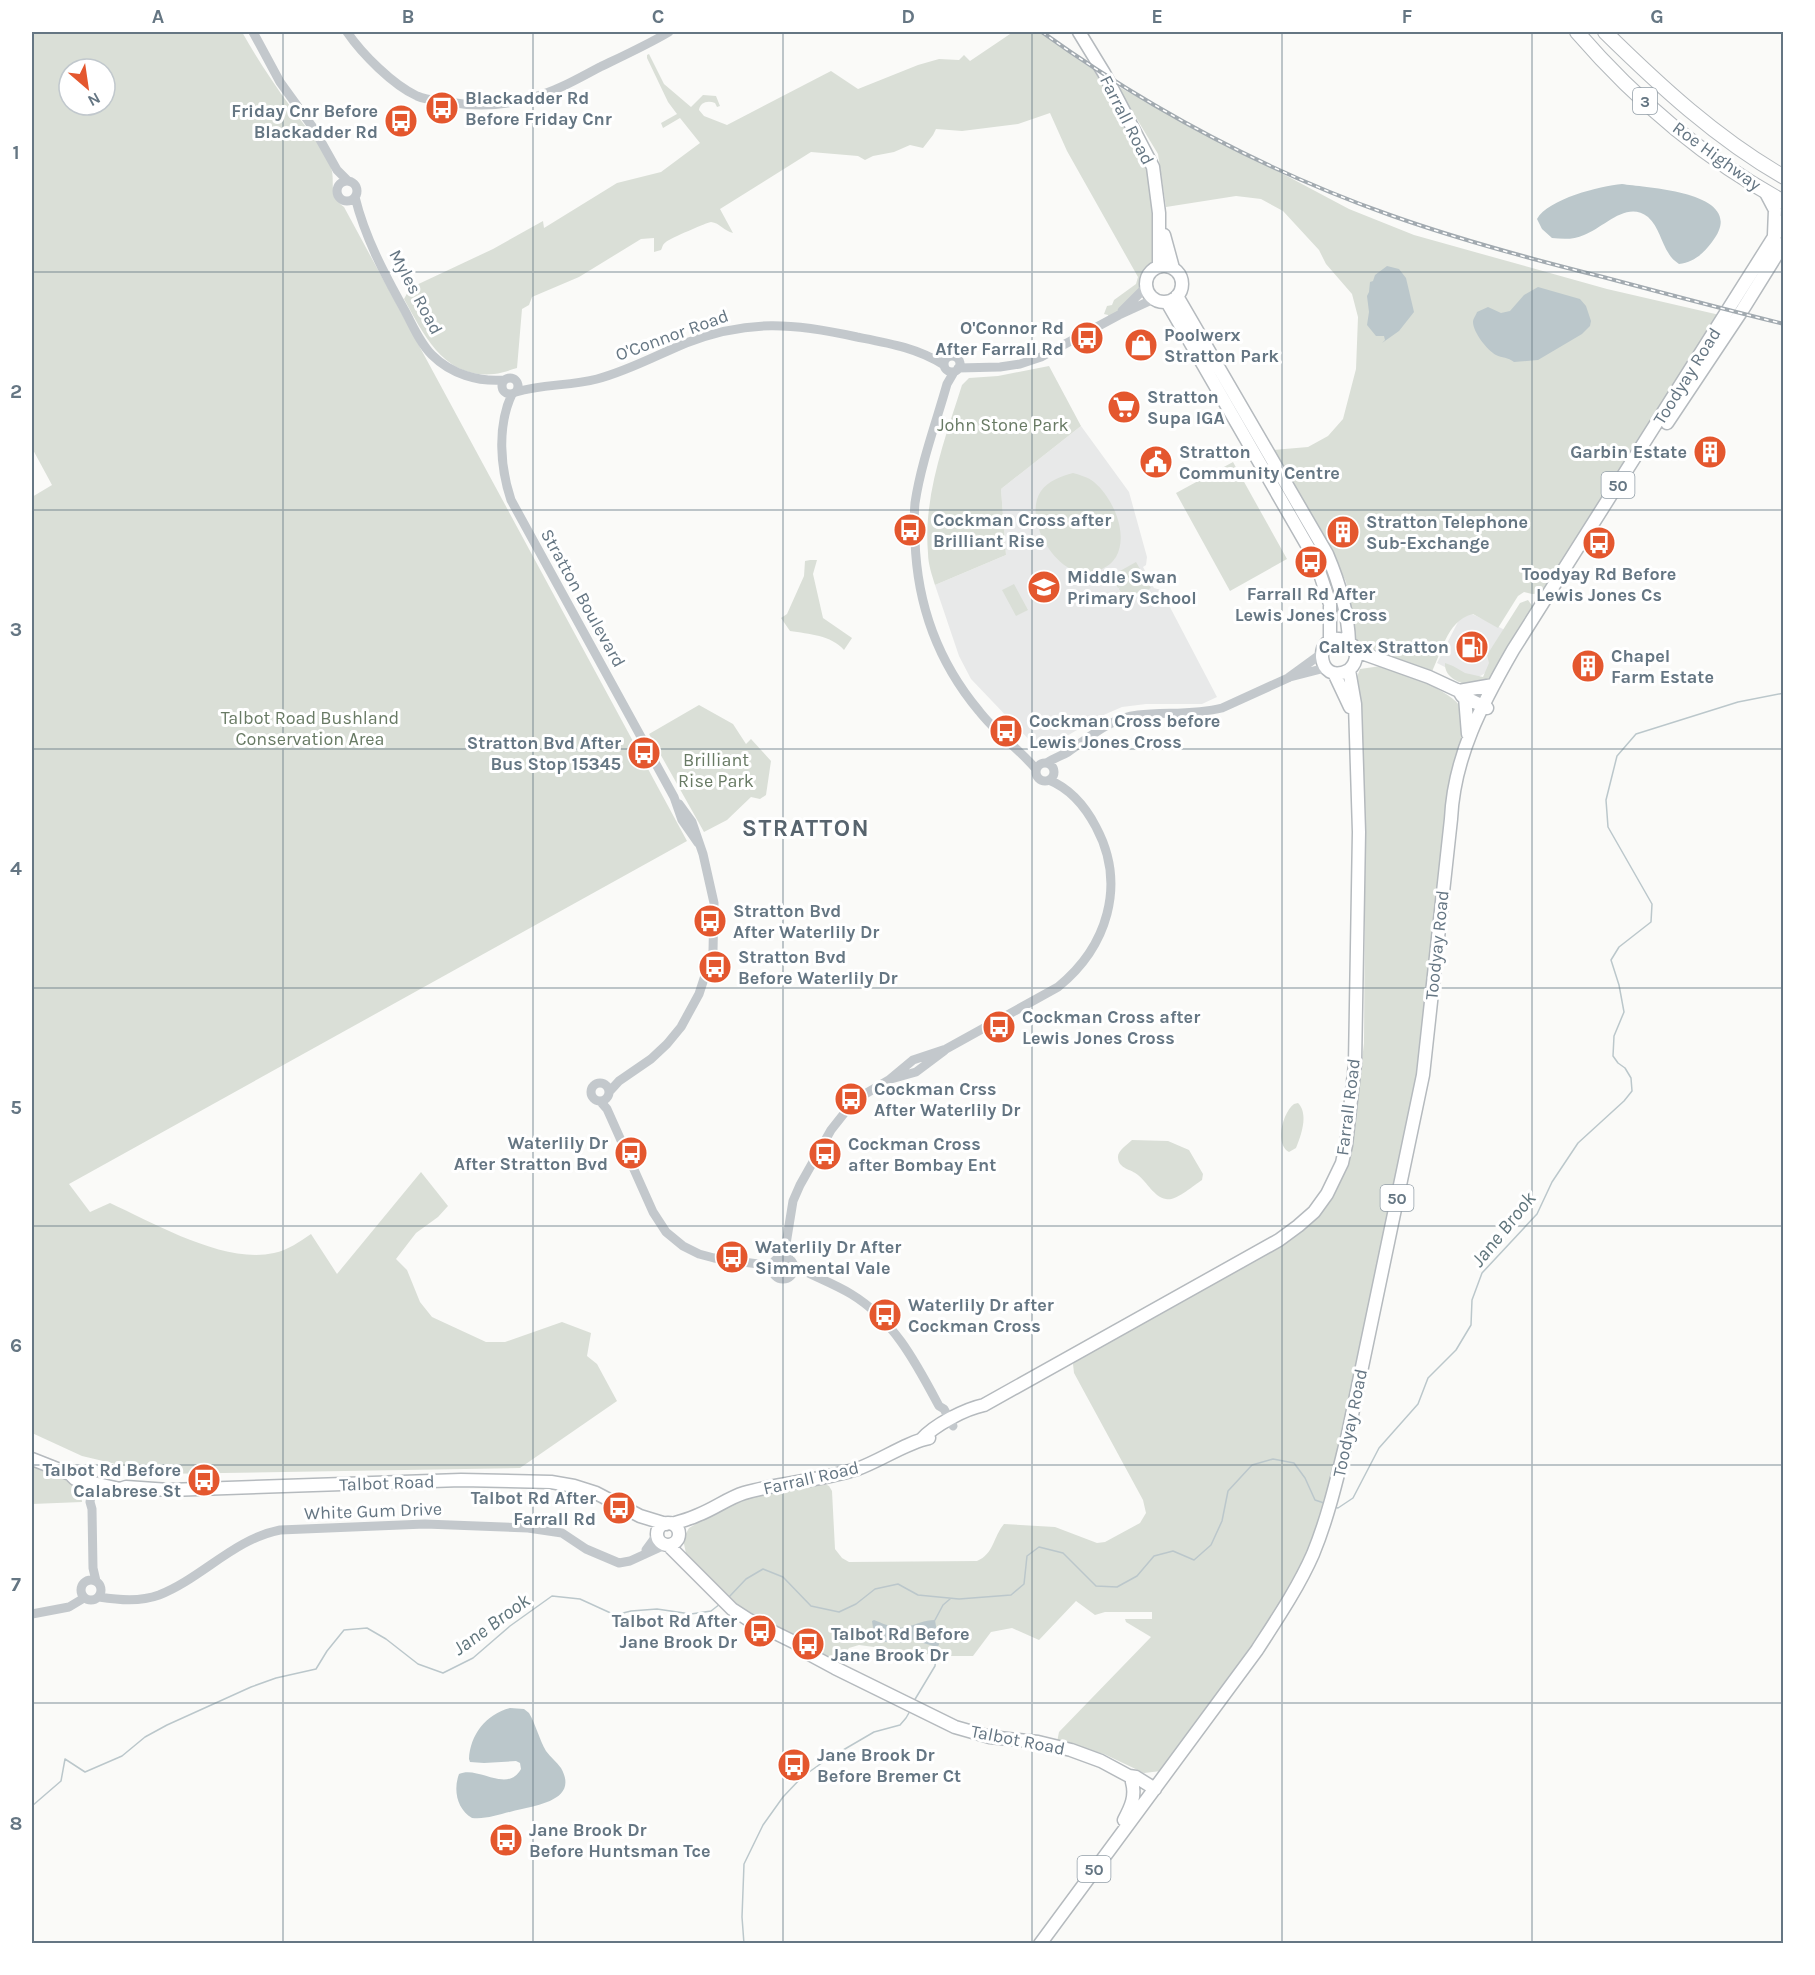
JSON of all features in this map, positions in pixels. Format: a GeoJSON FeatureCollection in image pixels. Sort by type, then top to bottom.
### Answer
{"type":"FeatureCollection","features":[{"type":"Feature","properties":{"kind":"highway","name":"Roe Highway"},"geometry":{"type":"LineString","coordinates":[[1577,32],[1622,80],[1701,148],[1784,202]]}},
{"type":"Feature","properties":{"kind":"highway","name":"Roe Highway"},"geometry":{"type":"LineString","coordinates":[[1605,32],[1699,119],[1758,163],[1784,177]]}},
{"type":"Feature","properties":{"kind":"main road","name":"Farrall Road"},"geometry":{"type":"LineString","coordinates":[[1079,32],[1153,167],[1159,213],[1173,268]]}},
{"type":"Feature","properties":{"kind":"main road"},"geometry":{"type":"LineString","coordinates":[[1758,163],[1784,172]]}},
{"type":"Feature","properties":{"kind":"main road"},"geometry":{"type":"LineString","coordinates":[[1766,191],[1774,210],[1778,240]]}},
{"type":"Feature","properties":{"kind":"main road","name":"Farrall Road"},"geometry":{"type":"LineString","coordinates":[[1159,213],[1159,266]]}},
{"type":"Feature","properties":{"kind":"main road","name":"Toodyay Road"},"geometry":{"type":"LineString","coordinates":[[1040,1944],[1251,1659],[1281,1614],[1313,1554],[1336,1486],[1423,1075],[1455,779],[1468,741],[1486,705],[1743,309],[1778,240],[1784,222]]}},
{"type":"Feature","properties":{"kind":"main road","name":"Toodyay Road"},"geometry":{"type":"LineString","coordinates":[[1451,819],[1493,685],[1731,306],[1778,240]]}},
{"type":"Feature","properties":{"kind":"main road"},"geometry":{"type":"LineString","coordinates":[[1159,266],[1173,268],[1182,281],[1181,291],[1172,299],[1154,298],[1146,287],[1147,277],[1159,266]]}},
{"type":"Feature","properties":{"kind":"main road","name":"Farrall Road"},"geometry":{"type":"LineString","coordinates":[[668,1535],[700,1515],[743,1494],[833,1476],[860,1468],[921,1440],[931,1438],[948,1425],[978,1412],[984,1405],[1298,1227],[1314,1212],[1335,1180],[1342,1163],[1355,1064],[1359,832],[1352,647],[1344,603],[1338,580],[1327,554],[1172,299]]}},
{"type":"Feature","properties":{"kind":"main road"},"geometry":{"type":"LineString","coordinates":[[1172,299],[1315,559],[1330,604],[1330,641]]}},
{"type":"Feature","properties":{"kind":"main road"},"geometry":{"type":"LineString","coordinates":[[1321,654],[1330,641],[1336,639],[1389,664],[1429,676],[1486,705]]}},
{"type":"Feature","properties":{"kind":"main road","name":"Farrall Road"},"geometry":{"type":"LineString","coordinates":[[1321,654],[1323,664],[1330,671],[1354,719]]}},
{"type":"Feature","properties":{"kind":"main road"},"geometry":{"type":"LineString","coordinates":[[1330,671],[1340,674],[1352,668],[1389,664]]}},
{"type":"Feature","properties":{"kind":"main road"},"geometry":{"type":"LineString","coordinates":[[1463,693],[1493,685]]}},
{"type":"Feature","properties":{"kind":"main road"},"geometry":{"type":"LineString","coordinates":[[1463,693],[1468,714],[1468,741]]}},
{"type":"Feature","properties":{"kind":"main road","name":"Talbot Road"},"geometry":{"type":"LineString","coordinates":[[32,1459],[70,1474],[77,1473],[96,1481],[122,1483],[126,1487],[169,1490],[461,1480],[564,1484],[596,1493],[640,1516],[668,1535],[689,1568],[723,1601],[749,1620],[803,1647],[809,1654],[835,1668],[955,1727],[972,1733],[1038,1742],[1071,1750],[1101,1761],[1131,1779],[1136,1777],[1153,1792]]}},
{"type":"Feature","properties":{"kind":"main road"},"geometry":{"type":"LineString","coordinates":[[1107,1852],[1132,1806],[1134,1789],[1131,1779]]}},
{"type":"Feature","properties":{"kind":"street"},"geometry":{"type":"LineString","coordinates":[[253,32],[280,82],[314,129],[337,170],[356,188],[355,197],[350,201],[344,201],[337,194],[337,170]]}},
{"type":"Feature","properties":{"kind":"street"},"geometry":{"type":"LineString","coordinates":[[347,32],[396,84],[415,95],[437,103],[444,101],[473,106],[490,106],[535,97],[669,32]]}},
{"type":"Feature","properties":{"kind":"street"},"geometry":{"type":"LineString","coordinates":[[337,188],[342,181],[348,181]]}},
{"type":"Feature","properties":{"kind":"street","name":"Myles Road"},"geometry":{"type":"LineString","coordinates":[[355,197],[360,218],[384,272],[422,342],[432,355],[447,367],[461,374],[490,381],[508,389],[512,378],[529,388]]}},
{"type":"Feature","properties":{"kind":"street","name":"Myles Road"},"geometry":{"type":"LineString","coordinates":[[344,201],[360,218]]}},
{"type":"Feature","properties":{"kind":"street","name":"O'Connor Road"},"geometry":{"type":"LineString","coordinates":[[1119,315],[1146,287]]}},
{"type":"Feature","properties":{"kind":"street","name":"O'Connor Road"},"geometry":{"type":"LineString","coordinates":[[508,389],[596,379],[688,343],[746,326],[785,325],[812,328],[903,347],[951,366],[1000,367],[1020,364],[1041,357],[1154,298]]}},
{"type":"Feature","properties":{"kind":"street"},"geometry":{"type":"LineString","coordinates":[[781,1263],[793,1271],[784,1279],[775,1275],[786,1244],[793,1201],[831,1130],[846,1111],[913,1059],[946,1049],[1058,987],[1073,975],[1100,938],[1110,900],[1108,860],[1100,835],[1090,817],[1078,800],[1047,769],[1026,757],[994,729],[963,691],[947,665],[925,613],[915,559],[915,505],[951,366]]}},
{"type":"Feature","properties":{"kind":"street","name":"Stratton Boulevard"},"geometry":{"type":"LineString","coordinates":[[508,389],[501,454],[506,486],[511,500],[674,797],[692,822],[703,854],[714,903],[713,951],[699,994],[681,1027],[667,1044],[605,1094],[607,1109],[653,1212],[666,1232],[683,1246],[699,1254],[758,1264],[781,1263]]}},
{"type":"Feature","properties":{"kind":"street"},"geometry":{"type":"LineString","coordinates":[[1047,769],[1108,724],[1136,715],[1211,711],[1222,708],[1288,678],[1321,654]]}},
{"type":"Feature","properties":{"kind":"street"},"geometry":{"type":"LineString","coordinates":[[1288,678],[1330,671]]}},
{"type":"Feature","properties":{"kind":"street"},"geometry":{"type":"LineString","coordinates":[[781,1263],[854,1295],[882,1318],[912,1355],[939,1406],[939,1412],[948,1425]]}},
{"type":"Feature","properties":{"kind":"street"},"geometry":{"type":"LineString","coordinates":[[790,1275],[810,1275]]}},
{"type":"Feature","properties":{"kind":"street"},"geometry":{"type":"LineString","coordinates":[[96,1481],[92,1509],[93,1580],[100,1593]]}},
{"type":"Feature","properties":{"kind":"street","name":"White Gum Drive"},"geometry":{"type":"LineString","coordinates":[[82,1595],[92,1601],[100,1593],[112,1599],[130,1601],[157,1596],[259,1536],[280,1530],[425,1524],[528,1528],[562,1533],[586,1549],[619,1563],[630,1561],[643,1554],[668,1535]]}},
{"type":"Feature","properties":{"kind":"street"},"geometry":{"type":"LineString","coordinates":[[32,1614],[69,1607],[82,1595],[82,1585],[93,1580]]}},
{"type":"Feature","properties":{"kind":"shaded area"},"geometry":{"type":"Polygon","coordinates":[[[1622,184],[1672,191],[1708,203],[1718,212],[1720,225],[1712,242],[1698,257],[1679,264],[1670,255],[1652,221],[1640,213],[1623,213],[1592,232],[1568,239],[1552,238],[1542,229],[1537,219],[1552,205],[1575,195],[1622,184]]]}},
{"type":"Feature","properties":{"kind":"shaded area"},"geometry":{"type":"Polygon","coordinates":[[[1387,266],[1399,269],[1406,278],[1414,312],[1399,331],[1382,343],[1385,340],[1384,336],[1376,336],[1367,325],[1369,312],[1367,296],[1370,282],[1387,266]]]}},
{"type":"Feature","properties":{"kind":"shaded area"},"geometry":{"type":"Polygon","coordinates":[[[1538,287],[1580,299],[1586,306],[1591,321],[1590,326],[1582,334],[1538,360],[1514,362],[1492,353],[1475,331],[1473,322],[1477,312],[1488,307],[1501,313],[1510,311],[1524,295],[1538,287]]]}},
{"type":"Feature","properties":{"kind":"shaded area","name":"Middle Swan Primary School"},"geometry":{"type":"Polygon","coordinates":[[[1081,426],[1129,492],[1147,557],[1146,565],[1143,567],[1154,588],[1161,590],[1217,697],[1202,704],[1146,704],[1122,707],[1099,717],[1050,746],[1037,748],[971,679],[959,656],[935,585],[1006,555],[1001,489],[1081,426]]]}},
{"type":"Feature","properties":{"kind":"shaded area","name":"Caltex Stratton"},"geometry":{"type":"Polygon","coordinates":[[[1464,610],[1507,631],[1487,672],[1472,681],[1437,663],[1464,610]]]}},
{"type":"Feature","properties":{"kind":"shaded area"},"geometry":{"type":"Polygon","coordinates":[[[935,1620],[939,1645],[937,1647],[913,1640],[898,1643],[875,1641],[872,1621],[899,1628],[935,1620]]]}},
{"type":"Feature","properties":{"kind":"shaded area"},"geometry":{"type":"Polygon","coordinates":[[[510,1708],[524,1709],[529,1713],[546,1751],[561,1768],[565,1786],[561,1793],[548,1802],[491,1817],[472,1818],[463,1810],[458,1799],[456,1786],[459,1774],[467,1772],[508,1779],[515,1776],[521,1769],[520,1763],[516,1761],[484,1763],[470,1762],[469,1759],[472,1742],[481,1727],[494,1715],[510,1708]]]}},
{"type":"Feature","properties":{"kind":"green space","name":"Talbot Road Bushland Conservation Area"},"geometry":{"type":"Polygon","coordinates":[[[32,32],[242,32],[271,79],[312,134],[326,157],[332,171],[335,197],[344,207],[687,841],[69,1184],[90,1212],[110,1203],[190,1240],[234,1253],[254,1255],[274,1253],[289,1248],[311,1234],[337,1274],[421,1172],[448,1206],[438,1217],[416,1233],[396,1259],[407,1270],[420,1302],[432,1317],[486,1342],[505,1342],[562,1322],[591,1333],[587,1356],[597,1364],[617,1401],[520,1468],[158,1474],[82,1456],[32,1433],[32,497],[52,485],[32,448],[32,32]]]}},
{"type":"Feature","properties":{"kind":"green space"},"geometry":{"type":"Polygon","coordinates":[[[1013,32],[1039,32],[1097,72],[1146,152],[1159,266],[1149,275],[1146,287],[1109,321],[1108,315],[1104,314],[1107,306],[1112,305],[1114,300],[1136,284],[1138,277],[1067,151],[1050,113],[1018,124],[962,131],[936,129],[923,148],[910,145],[865,160],[858,156],[811,152],[720,209],[733,233],[711,222],[669,240],[661,250],[654,252],[654,238],[641,239],[579,277],[532,297],[529,305],[522,309],[517,368],[494,374],[477,374],[449,362],[428,340],[404,299],[410,288],[493,249],[543,221],[544,228],[617,183],[661,172],[700,143],[680,118],[663,128],[661,123],[677,114],[668,102],[647,58],[649,54],[664,84],[691,107],[703,95],[716,96],[720,106],[717,107],[715,103],[707,102],[701,105],[699,110],[704,116],[727,125],[831,71],[858,89],[939,59],[959,60],[964,55],[970,61],[1013,32]]]}},
{"type":"Feature","properties":{"kind":"green space"},"geometry":{"type":"Polygon","coordinates":[[[1117,86],[1349,209],[1414,235],[1607,289],[1724,316],[1549,593],[1524,592],[1518,596],[1498,628],[1473,614],[1464,618],[1450,631],[1429,677],[1360,647],[1356,642],[1346,582],[1335,558],[1273,450],[1308,447],[1328,436],[1343,419],[1356,369],[1358,317],[1352,294],[1326,264],[1319,250],[1283,211],[1261,199],[1236,196],[1166,207],[1158,154],[1117,86]]]}},
{"type":"Feature","properties":{"kind":"green space","name":"John Stone Park"},"geometry":{"type":"Polygon","coordinates":[[[1049,366],[1081,426],[1001,489],[1006,555],[935,585],[928,557],[929,510],[942,447],[962,385],[969,378],[998,376],[1049,366]]]}},
{"type":"Feature","properties":{"kind":"green space"},"geometry":{"type":"Polygon","coordinates":[[[1233,462],[1287,559],[1230,591],[1176,493],[1233,462]]]}},
{"type":"Feature","properties":{"kind":"green space"},"geometry":{"type":"Polygon","coordinates":[[[1073,473],[1084,476],[1101,489],[1113,507],[1120,527],[1120,548],[1116,557],[1104,568],[1088,573],[1073,570],[1060,562],[1049,550],[1036,519],[1036,504],[1041,491],[1055,479],[1073,473]]]}},
{"type":"Feature","properties":{"kind":"green space"},"geometry":{"type":"Polygon","coordinates":[[[817,560],[813,574],[823,618],[852,638],[844,650],[826,638],[790,631],[781,618],[787,614],[804,576],[805,561],[817,560]]]}},
{"type":"Feature","properties":{"kind":"green space"},"geometry":{"type":"Polygon","coordinates":[[[1136,562],[1151,588],[1126,601],[1120,587],[1118,588],[1111,576],[1136,562]]]}},
{"type":"Feature","properties":{"kind":"green space"},"geometry":{"type":"Polygon","coordinates":[[[1014,584],[1028,610],[1016,616],[1002,590],[1014,584]]]}},
{"type":"Feature","properties":{"kind":"green space"},"geometry":{"type":"Polygon","coordinates":[[[1528,600],[1533,607],[1491,682],[1477,685],[1467,684],[1450,676],[1445,663],[1465,673],[1483,677],[1489,663],[1487,655],[1520,603],[1528,600]]]}},
{"type":"Feature","properties":{"kind":"green space"},"geometry":{"type":"Polygon","coordinates":[[[1381,666],[1425,682],[1448,695],[1461,708],[1462,733],[1413,1126],[1327,1515],[1281,1614],[1161,1771],[1144,1773],[1104,1754],[1057,1742],[1059,1732],[1151,1637],[1126,1622],[1125,1619],[1152,1619],[1152,1612],[1105,1612],[1095,1615],[1076,1601],[1039,1640],[1012,1628],[991,1632],[973,1656],[941,1656],[859,1645],[849,1648],[837,1663],[749,1620],[689,1568],[683,1539],[689,1528],[727,1505],[764,1493],[823,1483],[829,1486],[832,1491],[835,1549],[842,1558],[849,1562],[977,1561],[990,1550],[1004,1524],[1055,1527],[1097,1543],[1105,1542],[1140,1523],[1146,1513],[1143,1500],[1074,1373],[1073,1364],[1077,1359],[1083,1358],[1081,1354],[1312,1218],[1334,1194],[1349,1161],[1364,1043],[1365,891],[1357,677],[1360,669],[1381,666]]]}},
{"type":"Feature","properties":{"kind":"green space","name":"Brilliant Rise Park"},"geometry":{"type":"Polygon","coordinates":[[[699,705],[733,724],[746,744],[751,739],[771,761],[766,795],[760,799],[751,797],[727,820],[704,832],[649,734],[699,705]]]}},
{"type":"Feature","properties":{"kind":"green space"},"geometry":{"type":"Polygon","coordinates":[[[1298,1103],[1303,1113],[1303,1125],[1296,1148],[1289,1152],[1284,1148],[1282,1142],[1282,1128],[1286,1114],[1294,1104],[1298,1103]]]}},
{"type":"Feature","properties":{"kind":"green space"},"geometry":{"type":"Polygon","coordinates":[[[1132,1140],[1168,1141],[1189,1150],[1203,1174],[1202,1180],[1174,1198],[1162,1198],[1138,1175],[1123,1167],[1119,1162],[1119,1153],[1132,1140]]]}},
{"type":"Feature","properties":{"kind":"green space"},"geometry":{"type":"Polygon","coordinates":[[[32,1466],[80,1485],[82,1502],[32,1504],[32,1466]]]}},
{"type":"Feature","properties":{"kind":"waterway","name":"Jane Brook"},"geometry":{"type":"LineString","coordinates":[[1334,1507],[1338,1508],[1353,1498],[1379,1448],[1418,1404],[1428,1378],[1456,1350],[1471,1325],[1472,1300],[1482,1273],[1537,1214],[1552,1182],[1578,1143],[1632,1091],[1631,1078],[1613,1056],[1614,1036],[1624,1012],[1611,960],[1619,947],[1651,922],[1652,904],[1608,827],[1606,800],[1617,756],[1636,734],[1738,702],[1784,693]]}},
{"type":"Feature","properties":{"kind":"waterway","name":"Jane Brook"},"geometry":{"type":"LineString","coordinates":[[729,1597],[746,1579],[763,1569],[783,1577],[811,1606],[839,1612],[856,1604],[875,1589],[898,1584],[918,1595],[959,1599],[1011,1595],[1024,1584],[1027,1556],[1039,1547],[1063,1553],[1096,1586],[1117,1587],[1137,1576],[1154,1556],[1173,1551],[1194,1560],[1211,1545],[1222,1521],[1228,1491],[1252,1465],[1273,1459],[1294,1463],[1305,1478],[1315,1500],[1324,1503]]}},
{"type":"Feature","properties":{"kind":"waterway","name":"Jane Brook"},"geometry":{"type":"LineString","coordinates":[[32,1806],[61,1781],[65,1759],[85,1772],[122,1756],[145,1737],[167,1725],[251,1687],[276,1678],[316,1669],[344,1630],[367,1628],[386,1639],[418,1664],[443,1673],[473,1658],[510,1626],[552,1596],[580,1599],[615,1615],[657,1609],[691,1614],[711,1611],[720,1604]]}},
{"type":"Feature","properties":{"kind":"waterway"},"geometry":{"type":"LineString","coordinates":[[935,1620],[943,1605],[950,1599]]}},
{"type":"Feature","properties":{"kind":"waterway"},"geometry":{"type":"LineString","coordinates":[[914,1701],[935,1666],[937,1647]]}},
{"type":"Feature","properties":{"kind":"waterway"},"geometry":{"type":"LineString","coordinates":[[744,1944],[742,1917],[744,1864],[763,1825],[783,1797],[802,1777],[874,1732],[900,1725],[910,1711]]}},
{"type":"Feature","properties":{"kind":"railway"},"geometry":{"type":"LineString","coordinates":[[1042,32],[1082,60],[1209,136],[1298,179],[1344,198],[1496,249],[1784,324]]}},
{"type":"Feature","properties":{"kind":"place","name":"Blackadder Rd Before Friday Cnr"},"geometry":{"type":"Point","coordinates":[442,108]}},
{"type":"Feature","properties":{"kind":"place","name":"Friday Cnr Before Blackadder Rd"},"geometry":{"type":"Point","coordinates":[401,121]}},
{"type":"Feature","properties":{"kind":"place","name":"O'Connor Rd After Farrall Rd"},"geometry":{"type":"Point","coordinates":[1087,338]}},
{"type":"Feature","properties":{"kind":"place","name":"Poolwerx Stratton Park"},"geometry":{"type":"Point","coordinates":[1141,345]}},
{"type":"Feature","properties":{"kind":"place","name":"Stratton Supa IGA"},"geometry":{"type":"Point","coordinates":[1124,407]}},
{"type":"Feature","properties":{"kind":"place","name":"Garbin Estate"},"geometry":{"type":"Point","coordinates":[1710,452]}},
{"type":"Feature","properties":{"kind":"place","name":"Stratton Community Centre"},"geometry":{"type":"Point","coordinates":[1156,462]}},
{"type":"Feature","properties":{"kind":"place","name":"Cockman Cross after Brilliant Rise"},"geometry":{"type":"Point","coordinates":[910,530]}},
{"type":"Feature","properties":{"kind":"place","name":"Stratton Telephone Sub-Exchange"},"geometry":{"type":"Point","coordinates":[1343,532]}},
{"type":"Feature","properties":{"kind":"place","name":"Toodyay Rd Before Lewis Jones Cs"},"geometry":{"type":"Point","coordinates":[1599,543]}},
{"type":"Feature","properties":{"kind":"place","name":"Farrall Rd After Lewis Jones Cross"},"geometry":{"type":"Point","coordinates":[1311,562]}},
{"type":"Feature","properties":{"kind":"place","name":"Middle Swan Primary School"},"geometry":{"type":"Point","coordinates":[1044,587]}},
{"type":"Feature","properties":{"kind":"place","name":"Caltex Stratton"},"geometry":{"type":"Point","coordinates":[1472,647]}},
{"type":"Feature","properties":{"kind":"place","name":"Chapel Farm Estate"},"geometry":{"type":"Point","coordinates":[1588,666]}},
{"type":"Feature","properties":{"kind":"place","name":"Cockman Cross before Lewis Jones Cross"},"geometry":{"type":"Point","coordinates":[1006,731]}},
{"type":"Feature","properties":{"kind":"place","name":"Stratton Bvd After Bus Stop 15345"},"geometry":{"type":"Point","coordinates":[644,753]}},
{"type":"Feature","properties":{"kind":"place","name":"Stratton Bvd After Waterlily Dr"},"geometry":{"type":"Point","coordinates":[710,921]}},
{"type":"Feature","properties":{"kind":"place","name":"Stratton Bvd Before Waterlily Dr"},"geometry":{"type":"Point","coordinates":[715,967]}},
{"type":"Feature","properties":{"kind":"place","name":"Cockman Cross after Lewis Jones Cross"},"geometry":{"type":"Point","coordinates":[999,1027]}},
{"type":"Feature","properties":{"kind":"place","name":"Cockman Crss After Waterlily Dr"},"geometry":{"type":"Point","coordinates":[851,1099]}},
{"type":"Feature","properties":{"kind":"place","name":"Waterlily Dr After Stratton Bvd"},"geometry":{"type":"Point","coordinates":[631,1153]}},
{"type":"Feature","properties":{"kind":"place","name":"Cockman Cross after Bombay Ent"},"geometry":{"type":"Point","coordinates":[825,1154]}},
{"type":"Feature","properties":{"kind":"place","name":"Waterlily Dr After Simmental Vale"},"geometry":{"type":"Point","coordinates":[732,1257]}},
{"type":"Feature","properties":{"kind":"place","name":"Waterlily Dr after Cockman Cross"},"geometry":{"type":"Point","coordinates":[885,1315]}},
{"type":"Feature","properties":{"kind":"place","name":"Talbot Rd Before Calabrese St"},"geometry":{"type":"Point","coordinates":[204,1480]}},
{"type":"Feature","properties":{"kind":"place","name":"Talbot Rd After Farrall Rd"},"geometry":{"type":"Point","coordinates":[619,1508]}},
{"type":"Feature","properties":{"kind":"place","name":"Talbot Rd After Jane Brook Dr"},"geometry":{"type":"Point","coordinates":[760,1631]}},
{"type":"Feature","properties":{"kind":"place","name":"Talbot Rd Before Jane Brook Dr"},"geometry":{"type":"Point","coordinates":[808,1644]}},
{"type":"Feature","properties":{"kind":"place","name":"Jane Brook Dr Before Bremer Ct"},"geometry":{"type":"Point","coordinates":[794,1765]}},
{"type":"Feature","properties":{"kind":"place","name":"Jane Brook Dr Before Huntsman Tce"},"geometry":{"type":"Point","coordinates":[506,1840]}},
{"type":"Feature","properties":{"kind":"district","name":"STRATTON"},"geometry":{"type":"Point","coordinates":[806,828]}}]}
